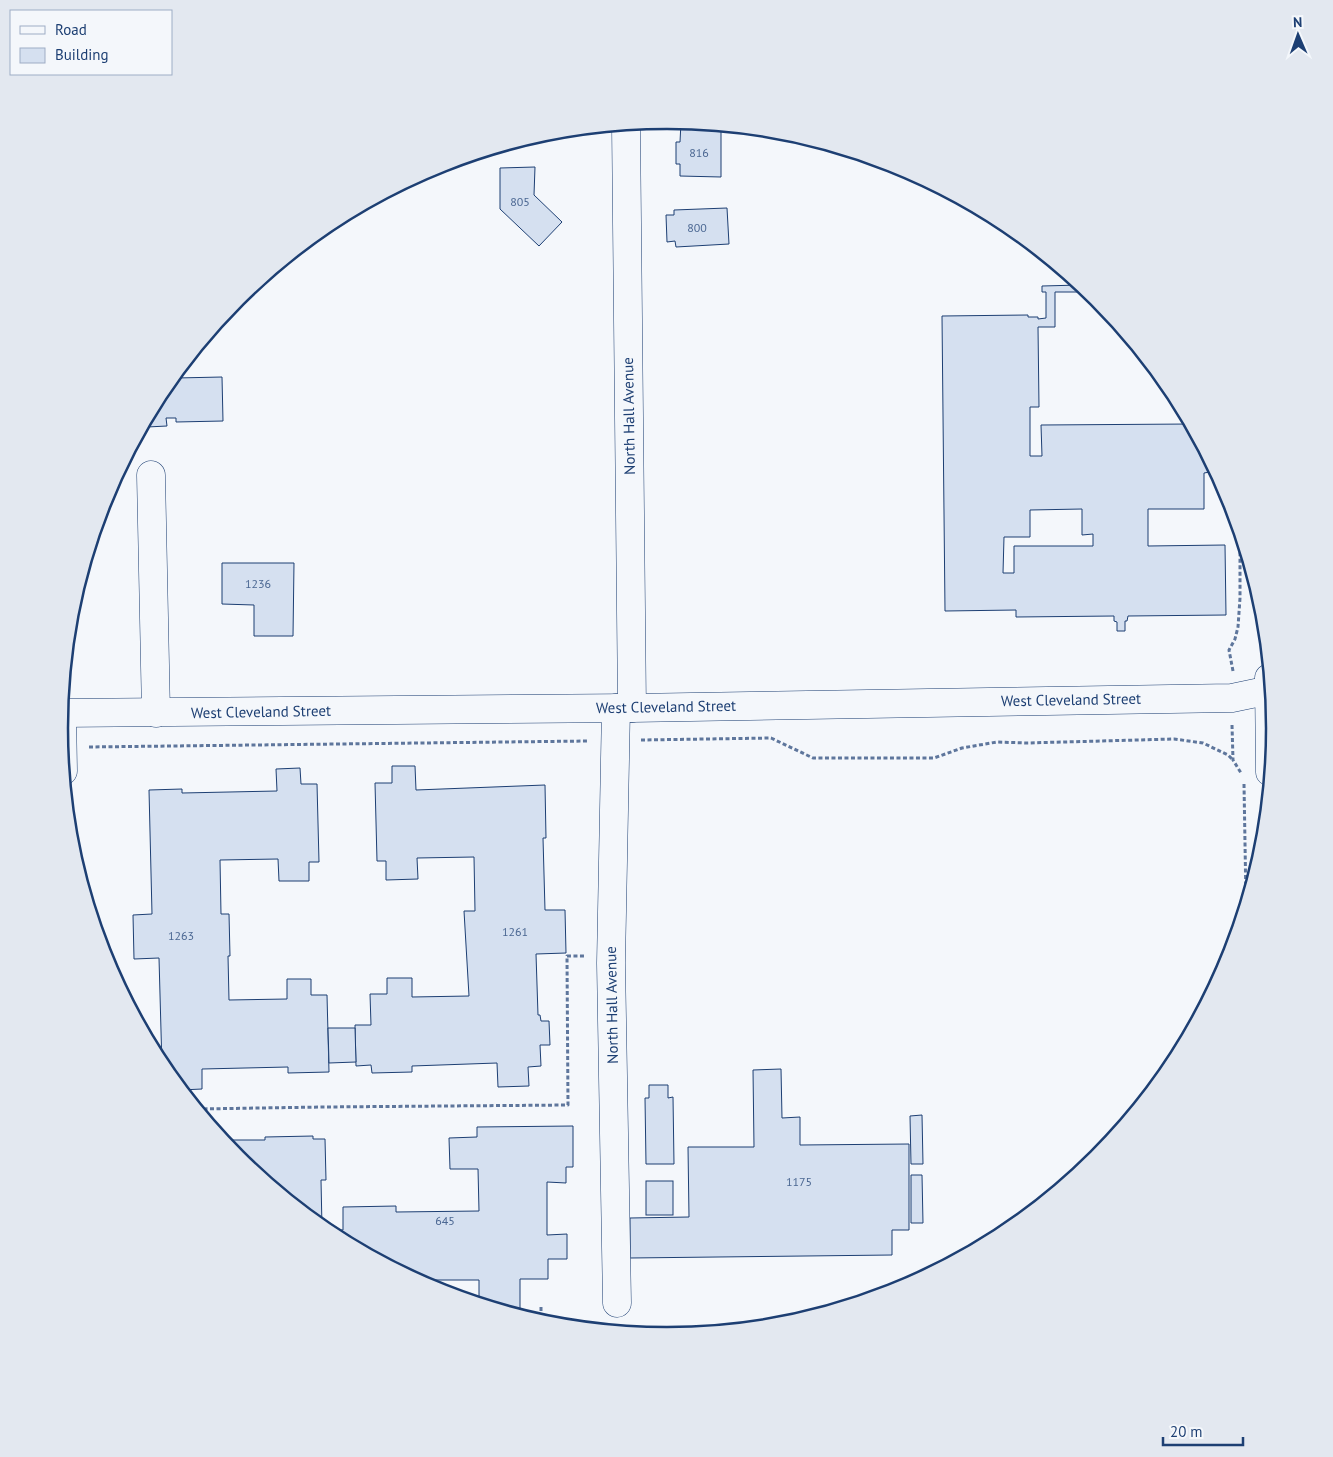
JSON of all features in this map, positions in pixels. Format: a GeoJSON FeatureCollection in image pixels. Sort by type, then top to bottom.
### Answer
{"type":"FeatureCollection","features":[{"type":"Feature","properties":{"kind":"street","name":"North Hall Avenue"},"geometry":{"type":"LineString","coordinates":[[617,1302],[611,956],[615,741],[624,708],[626,131]]}},
{"type":"Feature","properties":{"kind":"street"},"geometry":{"type":"LineString","coordinates":[[151,475],[156,713]]}},
{"type":"Feature","properties":{"kind":"street","name":"West Cleveland Street"},"geometry":{"type":"LineString","coordinates":[[68,713],[624,708],[1232,698],[1264,688]]}},
{"type":"Feature","properties":{"kind":"path"},"geometry":{"type":"LineString","coordinates":[[69,759],[615,741],[770,738],[813,758],[934,758],[962,748],[997,742],[1027,743],[1174,739],[1203,743],[1228,755],[1233,760]]}},
{"type":"Feature","properties":{"kind":"path"},"geometry":{"type":"LineString","coordinates":[[205,1110],[324,1106],[568,1105],[567,956],[611,956]]}},
{"type":"Feature","properties":{"kind":"path"},"geometry":{"type":"LineString","coordinates":[[541,1307],[541,1314]]}},
{"type":"Feature","properties":{"kind":"building"},"geometry":{"type":"Polygon","coordinates":[[[681,130],[721,133],[721,177],[680,176],[680,164],[676,164],[676,142],[680,142],[681,130]]]}},
{"type":"Feature","properties":{"kind":"building"},"geometry":{"type":"Polygon","coordinates":[[[535,167],[534,195],[562,222],[539,246],[500,209],[500,168],[535,167]]]}},
{"type":"Feature","properties":{"kind":"building"},"geometry":{"type":"Polygon","coordinates":[[[727,208],[729,244],[676,247],[675,241],[667,242],[666,215],[674,215],[674,210],[727,208]]]}},
{"type":"Feature","properties":{"kind":"building"},"geometry":{"type":"Polygon","coordinates":[[[1069,285],[1076,292],[1055,292],[1055,327],[1038,327],[1039,407],[1030,407],[1030,456],[1042,456],[1041,425],[1182,424],[1208,472],[1204,473],[1204,509],[1148,509],[1148,546],[1225,545],[1226,615],[1128,616],[1127,621],[1125,621],[1125,631],[1117,631],[1117,622],[1114,621],[1114,616],[1016,617],[1016,610],[945,611],[942,316],[1028,315],[1028,317],[1038,317],[1038,319],[1046,318],[1046,292],[1042,292],[1042,286],[1069,285]],[[1082,509],[1030,510],[1030,537],[1004,537],[1003,573],[1014,573],[1014,546],[1093,546],[1093,534],[1082,535],[1082,509]]]}},
{"type":"Feature","properties":{"kind":"building"},"geometry":{"type":"Polygon","coordinates":[[[222,377],[223,421],[176,422],[176,418],[166,418],[167,426],[149,427],[181,378],[222,377]]]}},
{"type":"Feature","properties":{"kind":"building"},"geometry":{"type":"Polygon","coordinates":[[[222,563],[294,563],[293,636],[254,636],[254,605],[222,604],[222,563]]]}},
{"type":"Feature","properties":{"kind":"building"},"geometry":{"type":"Polygon","coordinates":[[[392,766],[415,766],[416,790],[545,785],[546,838],[543,838],[545,910],[565,910],[566,953],[536,954],[538,1015],[540,1015],[541,1021],[549,1021],[550,1045],[540,1045],[541,1066],[528,1067],[529,1086],[498,1087],[497,1063],[412,1066],[412,1072],[372,1073],[371,1065],[356,1066],[355,1025],[371,1025],[370,994],[387,994],[387,978],[412,978],[412,997],[469,996],[464,911],[475,911],[474,857],[417,858],[418,879],[386,880],[386,861],[377,861],[375,783],[392,783],[392,766]]]}},
{"type":"Feature","properties":{"kind":"building"},"geometry":{"type":"Polygon","coordinates":[[[300,768],[301,784],[317,784],[319,862],[309,862],[309,881],[279,881],[278,859],[220,860],[221,914],[229,914],[229,1000],[287,999],[287,979],[311,979],[311,995],[327,995],[329,1072],[288,1073],[288,1067],[202,1069],[202,1089],[189,1090],[162,1050],[159,958],[134,959],[133,915],[152,914],[149,790],[182,789],[182,793],[277,791],[276,769],[300,768]]]}},
{"type":"Feature","properties":{"kind":"building"},"geometry":{"type":"Polygon","coordinates":[[[328,1028],[355,1028],[356,1062],[329,1063],[328,1028]]]}},
{"type":"Feature","properties":{"kind":"building"},"geometry":{"type":"Polygon","coordinates":[[[781,1069],[782,1118],[800,1117],[800,1145],[909,1144],[909,1230],[892,1230],[892,1255],[630,1258],[630,1218],[689,1217],[688,1147],[754,1147],[753,1070],[781,1069]]]}},
{"type":"Feature","properties":{"kind":"building"},"geometry":{"type":"Polygon","coordinates":[[[649,1085],[668,1085],[668,1098],[673,1097],[674,1164],[646,1164],[645,1098],[649,1098],[649,1085]]]}},
{"type":"Feature","properties":{"kind":"building"},"geometry":{"type":"Polygon","coordinates":[[[922,1115],[923,1164],[911,1164],[910,1116],[922,1115]]]}},
{"type":"Feature","properties":{"kind":"building"},"geometry":{"type":"Polygon","coordinates":[[[573,1126],[573,1167],[566,1167],[566,1183],[547,1182],[547,1235],[567,1234],[567,1259],[548,1259],[548,1279],[520,1279],[520,1309],[479,1297],[479,1280],[433,1280],[402,1266],[339,1230],[343,1230],[343,1207],[396,1206],[396,1212],[479,1211],[478,1169],[450,1169],[449,1138],[477,1137],[477,1127],[573,1126]]]}},
{"type":"Feature","properties":{"kind":"building"},"geometry":{"type":"Polygon","coordinates":[[[313,1136],[313,1139],[325,1139],[326,1180],[321,1180],[322,1218],[272,1179],[232,1140],[265,1140],[265,1137],[313,1136]]]}},
{"type":"Feature","properties":{"kind":"building"},"geometry":{"type":"Polygon","coordinates":[[[911,1175],[922,1175],[923,1223],[911,1223],[911,1175]]]}},
{"type":"Feature","properties":{"kind":"building"},"geometry":{"type":"Polygon","coordinates":[[[646,1181],[673,1181],[673,1215],[646,1215],[646,1181]]]}}]}
